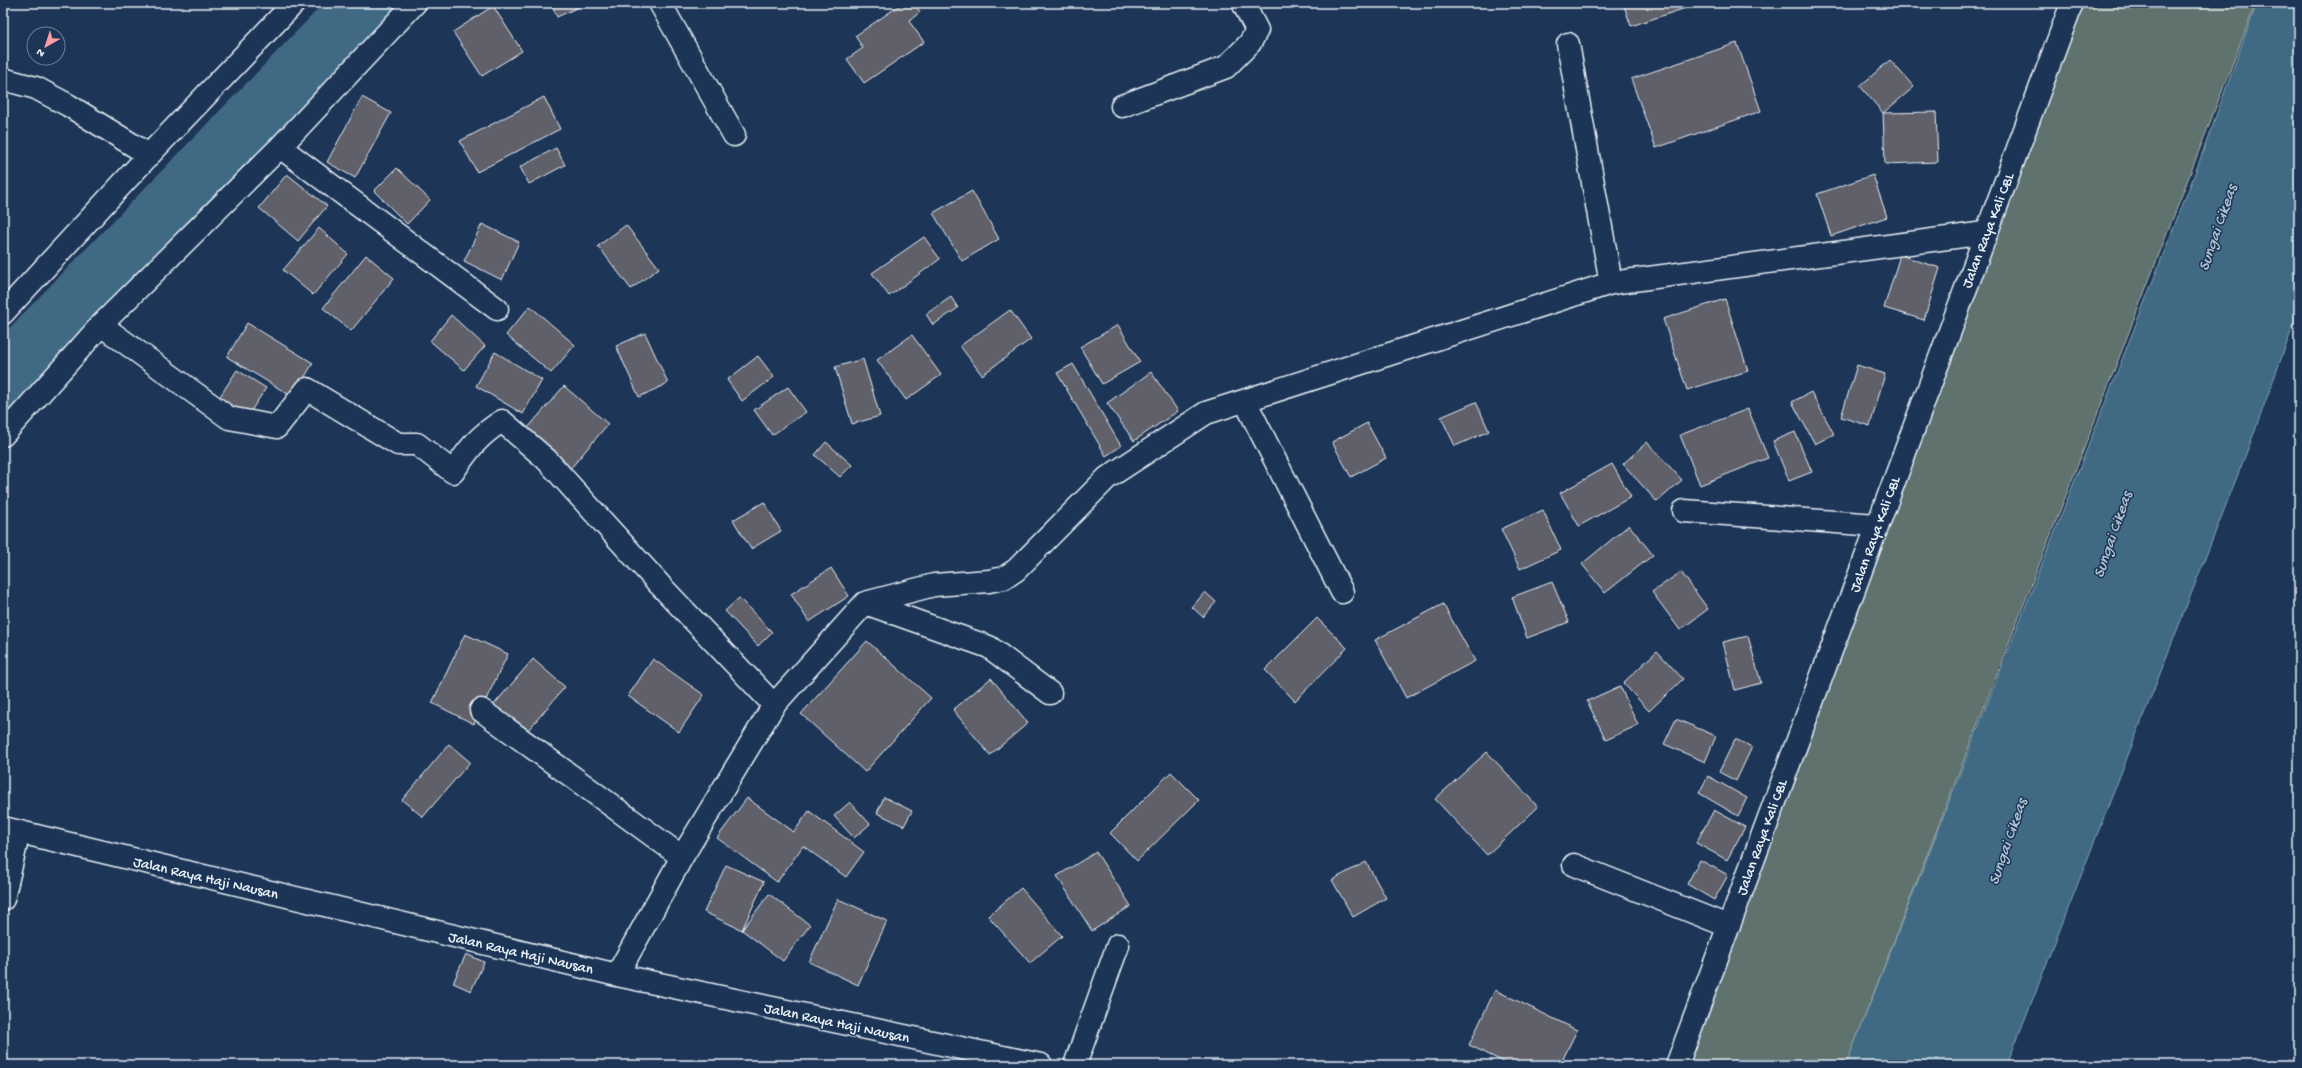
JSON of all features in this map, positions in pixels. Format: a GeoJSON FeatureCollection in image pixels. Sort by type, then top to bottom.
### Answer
{"type":"FeatureCollection","features":[{"type":"Feature","properties":{"kind":"street"},"geometry":{"type":"LineString","coordinates":[[3,313],[149,155],[294,3]]}},
{"type":"Feature","properties":{"kind":"street"},"geometry":{"type":"LineString","coordinates":[[3,435],[101,325],[280,147],[415,3]]}},
{"type":"Feature","properties":{"kind":"street"},"geometry":{"type":"LineString","coordinates":[[660,3],[734,135]]}},
{"type":"Feature","properties":{"kind":"street"},"geometry":{"type":"LineString","coordinates":[[1122,106],[1226,67],[1250,43],[1257,30],[1243,3]]}},
{"type":"Feature","properties":{"kind":"street","name":"Jalan Raya Kali CBL"},"geometry":{"type":"LineString","coordinates":[[1677,1065],[1985,233],[2072,3]]}},
{"type":"Feature","properties":{"kind":"street"},"geometry":{"type":"LineString","coordinates":[[1568,44],[1611,283]]}},
{"type":"Feature","properties":{"kind":"street"},"geometry":{"type":"LineString","coordinates":[[3,79],[36,88],[48,94],[149,155]]}},
{"type":"Feature","properties":{"kind":"street"},"geometry":{"type":"LineString","coordinates":[[280,147],[497,309]]}},
{"type":"Feature","properties":{"kind":"street"},"geometry":{"type":"LineString","coordinates":[[617,975],[682,857],[774,705],[865,603],[934,585],[989,581],[1004,578],[1016,570],[1107,478],[1206,413],[1611,283],[1985,233]]}},
{"type":"Feature","properties":{"kind":"street"},"geometry":{"type":"LineString","coordinates":[[101,325],[229,418],[277,427],[307,389],[398,444],[417,444],[454,472],[471,445],[484,432],[502,421],[546,459],[660,585],[774,705]]}},
{"type":"Feature","properties":{"kind":"street"},"geometry":{"type":"LineString","coordinates":[[1245,401],[1342,592]]}},
{"type":"Feature","properties":{"kind":"street"},"geometry":{"type":"LineString","coordinates":[[1684,511],[1877,525]]}},
{"type":"Feature","properties":{"kind":"street"},"geometry":{"type":"LineString","coordinates":[[865,603],[989,647],[1050,693]]}},
{"type":"Feature","properties":{"kind":"street"},"geometry":{"type":"LineString","coordinates":[[481,710],[682,857]]}},
{"type":"Feature","properties":{"kind":"street"},"geometry":{"type":"LineString","coordinates":[[3,899],[11,830]]}},
{"type":"Feature","properties":{"kind":"street","name":"Jalan Raya Haji Nausan"},"geometry":{"type":"LineString","coordinates":[[11,830],[617,975],[1041,1065]]}},
{"type":"Feature","properties":{"kind":"street"},"geometry":{"type":"LineString","coordinates":[[1574,865],[1728,926]]}},
{"type":"Feature","properties":{"kind":"street"},"geometry":{"type":"LineString","coordinates":[[1075,1065],[1118,945]]}},
{"type":"Feature","properties":{"kind":"green space"},"geometry":{"type":"Polygon","coordinates":[[[2072,3],[2256,3],[1846,1065],[1677,1065],[2072,3]]]}},
{"type":"Feature","properties":{"kind":"water","name":"Sungai Cikeas"},"geometry":{"type":"Polygon","coordinates":[[[2257,3],[2299,3],[2299,310],[2251,441],[2007,1065],[1846,1065],[2197,168],[2257,3]]]}},
{"type":"Feature","properties":{"kind":"building"},"geometry":{"type":"Polygon","coordinates":[[[551,3],[587,3],[557,17],[551,3]]]}},
{"type":"Feature","properties":{"kind":"building"},"geometry":{"type":"Polygon","coordinates":[[[903,3],[914,3],[920,12],[909,21],[924,42],[864,83],[847,59],[863,48],[855,36],[903,3]]]}},
{"type":"Feature","properties":{"kind":"building"},"geometry":{"type":"Polygon","coordinates":[[[1623,3],[1694,3],[1695,5],[1631,26],[1623,3]]]}},
{"type":"Feature","properties":{"kind":"building"},"geometry":{"type":"Polygon","coordinates":[[[493,6],[522,51],[482,76],[453,32],[493,6]]]}},
{"type":"Feature","properties":{"kind":"building"},"geometry":{"type":"Polygon","coordinates":[[[1737,43],[1761,111],[1656,148],[1631,79],[1737,43]]]}},
{"type":"Feature","properties":{"kind":"building"},"geometry":{"type":"Polygon","coordinates":[[[1890,60],[1914,87],[1883,113],[1860,86],[1890,60]]]}},
{"type":"Feature","properties":{"kind":"building"},"geometry":{"type":"Polygon","coordinates":[[[362,97],[391,113],[355,178],[327,162],[362,97]]]}},
{"type":"Feature","properties":{"kind":"building"},"geometry":{"type":"Polygon","coordinates":[[[544,97],[560,129],[477,172],[460,141],[544,97]]]}},
{"type":"Feature","properties":{"kind":"building"},"geometry":{"type":"Polygon","coordinates":[[[1936,112],[1938,162],[1885,164],[1883,113],[1936,112]]]}},
{"type":"Feature","properties":{"kind":"building"},"geometry":{"type":"Polygon","coordinates":[[[556,148],[565,165],[529,184],[520,167],[556,148]]]}},
{"type":"Feature","properties":{"kind":"building"},"geometry":{"type":"Polygon","coordinates":[[[397,168],[430,200],[407,224],[374,191],[397,168]]]}},
{"type":"Feature","properties":{"kind":"building"},"geometry":{"type":"Polygon","coordinates":[[[287,174],[327,206],[298,241],[259,208],[287,174]]]}},
{"type":"Feature","properties":{"kind":"building"},"geometry":{"type":"Polygon","coordinates":[[[1873,175],[1887,217],[1831,236],[1817,194],[1873,175]]]}},
{"type":"Feature","properties":{"kind":"building"},"geometry":{"type":"Polygon","coordinates":[[[972,191],[999,239],[962,261],[933,213],[972,191]]]}},
{"type":"Feature","properties":{"kind":"building"},"geometry":{"type":"Polygon","coordinates":[[[482,224],[519,242],[502,280],[464,261],[482,224]]]}},
{"type":"Feature","properties":{"kind":"building"},"geometry":{"type":"Polygon","coordinates":[[[626,225],[659,268],[631,289],[598,246],[626,225]]]}},
{"type":"Feature","properties":{"kind":"building"},"geometry":{"type":"Polygon","coordinates":[[[319,228],[348,254],[313,295],[283,270],[319,228]]]}},
{"type":"Feature","properties":{"kind":"building"},"geometry":{"type":"Polygon","coordinates":[[[924,237],[940,259],[889,296],[872,273],[924,237]]]}},
{"type":"Feature","properties":{"kind":"building"},"geometry":{"type":"Polygon","coordinates":[[[366,255],[394,278],[351,331],[323,308],[366,255]]]}},
{"type":"Feature","properties":{"kind":"building"},"geometry":{"type":"Polygon","coordinates":[[[1900,255],[1940,268],[1924,320],[1884,308],[1900,255]]]}},
{"type":"Feature","properties":{"kind":"building"},"geometry":{"type":"Polygon","coordinates":[[[951,297],[958,308],[933,325],[926,314],[951,297]]]}},
{"type":"Feature","properties":{"kind":"building"},"geometry":{"type":"Polygon","coordinates":[[[1725,299],[1748,371],[1687,390],[1663,319],[1725,299]]]}},
{"type":"Feature","properties":{"kind":"building"},"geometry":{"type":"Polygon","coordinates":[[[530,306],[575,345],[551,373],[506,335],[530,306]]]}},
{"type":"Feature","properties":{"kind":"building"},"geometry":{"type":"Polygon","coordinates":[[[1010,310],[1031,339],[982,375],[960,346],[1010,310]]]}},
{"type":"Feature","properties":{"kind":"building"},"geometry":{"type":"Polygon","coordinates":[[[451,315],[485,346],[464,370],[430,341],[451,315]]]}},
{"type":"Feature","properties":{"kind":"building"},"geometry":{"type":"Polygon","coordinates":[[[247,323],[313,363],[293,397],[227,357],[247,323]]]}},
{"type":"Feature","properties":{"kind":"building"},"geometry":{"type":"Polygon","coordinates":[[[1118,325],[1140,362],[1102,384],[1080,347],[1118,325]]]}},
{"type":"Feature","properties":{"kind":"building"},"geometry":{"type":"Polygon","coordinates":[[[645,333],[668,383],[639,397],[616,346],[645,333]]]}},
{"type":"Feature","properties":{"kind":"building"},"geometry":{"type":"Polygon","coordinates":[[[912,335],[941,375],[906,400],[877,360],[912,335]]]}},
{"type":"Feature","properties":{"kind":"building"},"geometry":{"type":"Polygon","coordinates":[[[495,352],[542,380],[523,414],[476,386],[495,352]]]}},
{"type":"Feature","properties":{"kind":"building"},"geometry":{"type":"Polygon","coordinates":[[[758,356],[774,377],[742,401],[727,380],[758,356]]]}},
{"type":"Feature","properties":{"kind":"building"},"geometry":{"type":"Polygon","coordinates":[[[863,359],[880,416],[852,424],[835,367],[863,359]]]}},
{"type":"Feature","properties":{"kind":"building"},"geometry":{"type":"Polygon","coordinates":[[[1073,364],[1121,446],[1106,456],[1057,373],[1073,364]]]}},
{"type":"Feature","properties":{"kind":"building"},"geometry":{"type":"Polygon","coordinates":[[[1857,365],[1885,374],[1870,426],[1841,417],[1857,365]]]}},
{"type":"Feature","properties":{"kind":"building"},"geometry":{"type":"Polygon","coordinates":[[[237,370],[266,388],[245,420],[217,401],[237,370]]]}},
{"type":"Feature","properties":{"kind":"building"},"geometry":{"type":"Polygon","coordinates":[[[1151,372],[1178,411],[1134,441],[1107,403],[1151,372]]]}},
{"type":"Feature","properties":{"kind":"building"},"geometry":{"type":"Polygon","coordinates":[[[564,386],[608,424],[565,475],[521,436],[564,386]]]}},
{"type":"Feature","properties":{"kind":"building"},"geometry":{"type":"Polygon","coordinates":[[[788,387],[806,412],[772,435],[754,410],[788,387]]]}},
{"type":"Feature","properties":{"kind":"building"},"geometry":{"type":"Polygon","coordinates":[[[1811,392],[1834,434],[1815,444],[1792,402],[1811,392]]]}},
{"type":"Feature","properties":{"kind":"building"},"geometry":{"type":"Polygon","coordinates":[[[1476,402],[1489,431],[1455,446],[1441,417],[1476,402]]]}},
{"type":"Feature","properties":{"kind":"building"},"geometry":{"type":"Polygon","coordinates":[[[1748,409],[1768,458],[1700,485],[1680,435],[1748,409]]]}},
{"type":"Feature","properties":{"kind":"building"},"geometry":{"type":"Polygon","coordinates":[[[1367,423],[1386,458],[1351,477],[1332,442],[1367,423]]]}},
{"type":"Feature","properties":{"kind":"building"},"geometry":{"type":"Polygon","coordinates":[[[1795,432],[1812,472],[1789,481],[1773,441],[1795,432]]]}},
{"type":"Feature","properties":{"kind":"building"},"geometry":{"type":"Polygon","coordinates":[[[826,442],[852,465],[840,477],[815,455],[826,442]]]}},
{"type":"Feature","properties":{"kind":"building"},"geometry":{"type":"Polygon","coordinates":[[[1647,442],[1682,480],[1657,502],[1623,464],[1647,442]]]}},
{"type":"Feature","properties":{"kind":"building"},"geometry":{"type":"Polygon","coordinates":[[[1612,464],[1631,497],[1579,526],[1560,493],[1612,464]]]}},
{"type":"Feature","properties":{"kind":"building"},"geometry":{"type":"Polygon","coordinates":[[[764,502],[781,531],[751,549],[733,520],[764,502]]]}},
{"type":"Feature","properties":{"kind":"building"},"geometry":{"type":"Polygon","coordinates":[[[1543,510],[1561,550],[1520,569],[1501,529],[1543,510]]]}},
{"type":"Feature","properties":{"kind":"building"},"geometry":{"type":"Polygon","coordinates":[[[1629,525],[1653,555],[1605,593],[1582,564],[1629,525]]]}},
{"type":"Feature","properties":{"kind":"building"},"geometry":{"type":"Polygon","coordinates":[[[831,568],[849,596],[809,622],[791,594],[831,568]]]}},
{"type":"Feature","properties":{"kind":"building"},"geometry":{"type":"Polygon","coordinates":[[[1681,572],[1708,609],[1680,630],[1652,592],[1681,572]]]}},
{"type":"Feature","properties":{"kind":"building"},"geometry":{"type":"Polygon","coordinates":[[[1552,582],[1569,622],[1527,638],[1512,597],[1552,582]]]}},
{"type":"Feature","properties":{"kind":"building"},"geometry":{"type":"Polygon","coordinates":[[[1205,592],[1216,602],[1203,617],[1192,607],[1205,592]]]}},
{"type":"Feature","properties":{"kind":"building"},"geometry":{"type":"Polygon","coordinates":[[[739,598],[772,632],[758,646],[725,611],[739,598]]]}},
{"type":"Feature","properties":{"kind":"building"},"geometry":{"type":"Polygon","coordinates":[[[1443,604],[1475,661],[1406,698],[1375,640],[1443,604]]]}},
{"type":"Feature","properties":{"kind":"building"},"geometry":{"type":"Polygon","coordinates":[[[1317,618],[1347,648],[1295,701],[1265,670],[1317,618]]]}},
{"type":"Feature","properties":{"kind":"building"},"geometry":{"type":"Polygon","coordinates":[[[465,634],[508,654],[474,724],[432,703],[465,634]]]}},
{"type":"Feature","properties":{"kind":"building"},"geometry":{"type":"Polygon","coordinates":[[[1748,636],[1761,683],[1735,690],[1723,642],[1748,636]]]}},
{"type":"Feature","properties":{"kind":"building"},"geometry":{"type":"Polygon","coordinates":[[[867,641],[931,698],[865,772],[801,714],[867,641]]]}},
{"type":"Feature","properties":{"kind":"building"},"geometry":{"type":"Polygon","coordinates":[[[1657,651],[1683,679],[1649,711],[1623,683],[1657,651]]]}},
{"type":"Feature","properties":{"kind":"building"},"geometry":{"type":"Polygon","coordinates":[[[533,659],[565,687],[523,736],[491,708],[533,659]]]}},
{"type":"Feature","properties":{"kind":"building"},"geometry":{"type":"Polygon","coordinates":[[[653,659],[704,695],[679,732],[628,696],[653,659]]]}},
{"type":"Feature","properties":{"kind":"building"},"geometry":{"type":"Polygon","coordinates":[[[991,678],[1028,723],[990,755],[953,710],[991,678]]]}},
{"type":"Feature","properties":{"kind":"building"},"geometry":{"type":"Polygon","coordinates":[[[1620,686],[1638,725],[1606,740],[1587,701],[1620,686]]]}},
{"type":"Feature","properties":{"kind":"building"},"geometry":{"type":"Polygon","coordinates":[[[1676,719],[1716,736],[1705,762],[1664,744],[1676,719]]]}},
{"type":"Feature","properties":{"kind":"building"},"geometry":{"type":"Polygon","coordinates":[[[1735,739],[1752,747],[1736,781],[1719,772],[1735,739]]]}},
{"type":"Feature","properties":{"kind":"building"},"geometry":{"type":"Polygon","coordinates":[[[449,744],[470,762],[423,817],[402,800],[449,744]]]}},
{"type":"Feature","properties":{"kind":"building"},"geometry":{"type":"Polygon","coordinates":[[[1487,752],[1538,807],[1487,855],[1435,799],[1487,752]]]}},
{"type":"Feature","properties":{"kind":"building"},"geometry":{"type":"Polygon","coordinates":[[[1171,772],[1199,800],[1137,861],[1110,833],[1171,772]]]}},
{"type":"Feature","properties":{"kind":"building"},"geometry":{"type":"Polygon","coordinates":[[[1708,776],[1747,798],[1738,816],[1699,793],[1708,776]]]}},
{"type":"Feature","properties":{"kind":"building"},"geometry":{"type":"Polygon","coordinates":[[[884,797],[912,811],[904,826],[877,813],[884,797]]]}},
{"type":"Feature","properties":{"kind":"building"},"geometry":{"type":"Polygon","coordinates":[[[747,798],[794,832],[809,811],[864,852],[846,877],[803,846],[777,882],[717,838],[747,798]]]}},
{"type":"Feature","properties":{"kind":"building"},"geometry":{"type":"Polygon","coordinates":[[[850,802],[870,824],[854,838],[834,816],[850,802]]]}},
{"type":"Feature","properties":{"kind":"building"},"geometry":{"type":"Polygon","coordinates":[[[1714,810],[1745,827],[1727,860],[1696,843],[1714,810]]]}},
{"type":"Feature","properties":{"kind":"building"},"geometry":{"type":"Polygon","coordinates":[[[1096,852],[1131,906],[1092,931],[1057,876],[1096,852]]]}},
{"type":"Feature","properties":{"kind":"building"},"geometry":{"type":"Polygon","coordinates":[[[1700,860],[1728,875],[1714,900],[1687,884],[1700,860]]]}},
{"type":"Feature","properties":{"kind":"building"},"geometry":{"type":"Polygon","coordinates":[[[1366,862],[1386,898],[1353,917],[1332,880],[1366,862]]]}},
{"type":"Feature","properties":{"kind":"building"},"geometry":{"type":"Polygon","coordinates":[[[726,865],[764,882],[742,930],[704,912],[726,865]]]}},
{"type":"Feature","properties":{"kind":"building"},"geometry":{"type":"Polygon","coordinates":[[[1021,888],[1062,936],[1030,963],[988,916],[1021,888]]]}},
{"type":"Feature","properties":{"kind":"building"},"geometry":{"type":"Polygon","coordinates":[[[769,894],[810,925],[783,961],[742,930],[769,894]]]}},
{"type":"Feature","properties":{"kind":"building"},"geometry":{"type":"Polygon","coordinates":[[[838,899],[887,921],[858,985],[809,962],[838,899]]]}},
{"type":"Feature","properties":{"kind":"building"},"geometry":{"type":"Polygon","coordinates":[[[466,954],[484,962],[471,991],[453,983],[466,954]]]}},
{"type":"Feature","properties":{"kind":"building"},"geometry":{"type":"Polygon","coordinates":[[[1495,990],[1577,1030],[1560,1065],[1510,1065],[1469,1045],[1495,990]]]}},
{"type":"Feature","properties":{"kind":"waterway"},"geometry":{"type":"LineString","coordinates":[[3,382],[370,3]]}}]}
